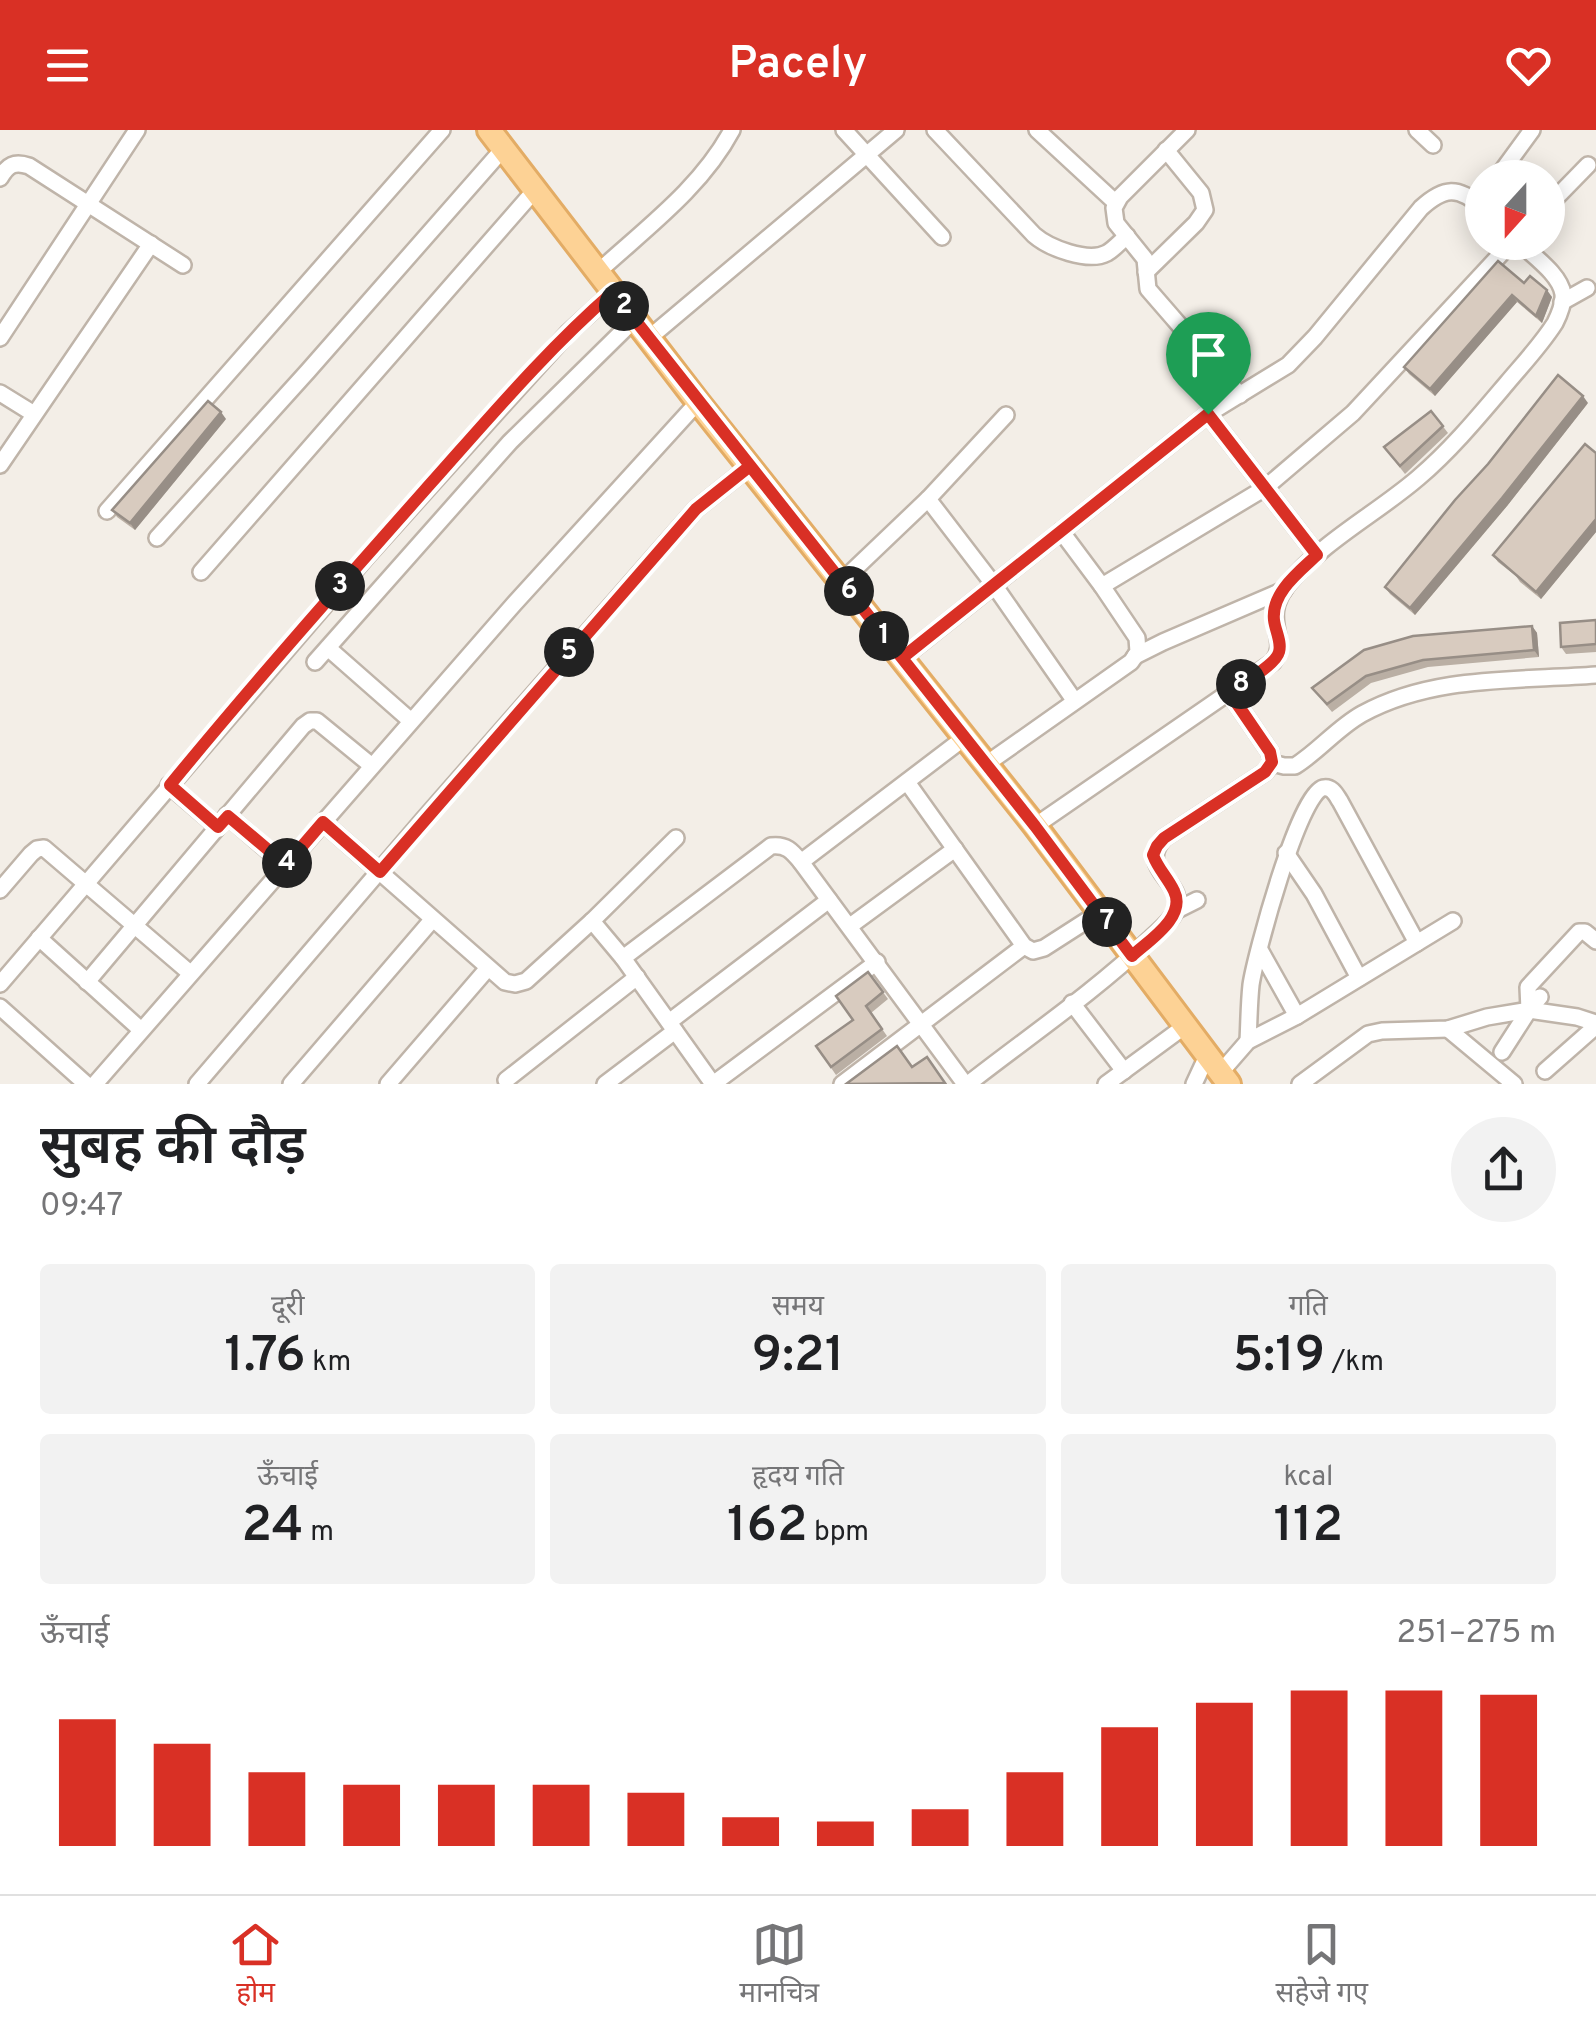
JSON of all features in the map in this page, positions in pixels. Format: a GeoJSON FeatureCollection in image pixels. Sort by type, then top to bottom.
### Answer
{"type":"FeatureCollection","features":[{"type":"Feature","properties":{"kind":"main road"},"geometry":{"type":"LineString","coordinates":[[496,139],[698,402],[1035,826],[1219,1071]]}},
{"type":"Feature","properties":{"kind":"street"},"geometry":{"type":"LineString","coordinates":[[0,338],[137,130]]}},
{"type":"Feature","properties":{"kind":"street"},"geometry":{"type":"LineString","coordinates":[[107,511],[442,130]]}},
{"type":"Feature","properties":{"kind":"street"},"geometry":{"type":"LineString","coordinates":[[598,272],[694,185],[732,130]]}},
{"type":"Feature","properties":{"kind":"street"},"geometry":{"type":"LineString","coordinates":[[844,130],[942,237]]}},
{"type":"Feature","properties":{"kind":"street"},"geometry":{"type":"LineString","coordinates":[[315,662],[510,442],[642,328],[896,130]]}},
{"type":"Feature","properties":{"kind":"street"},"geometry":{"type":"LineString","coordinates":[[935,130],[1049,246],[1099,256],[1127,236]]}},
{"type":"Feature","properties":{"kind":"street"},"geometry":{"type":"LineString","coordinates":[[1038,130],[1116,203]]}},
{"type":"Feature","properties":{"kind":"street"},"geometry":{"type":"LineString","coordinates":[[1187,130],[1116,203],[1116,222],[1145,259],[1148,288],[1240,395]]}},
{"type":"Feature","properties":{"kind":"street"},"geometry":{"type":"LineString","coordinates":[[1417,130],[1433,145]]}},
{"type":"Feature","properties":{"kind":"street"},"geometry":{"type":"LineString","coordinates":[[1510,160],[1532,130]]}},
{"type":"Feature","properties":{"kind":"street"},"geometry":{"type":"LineString","coordinates":[[157,538],[308,371],[496,139]]}},
{"type":"Feature","properties":{"kind":"street"},"geometry":{"type":"LineString","coordinates":[[1146,272],[1205,210],[1202,192],[1166,150]]}},
{"type":"Feature","properties":{"kind":"street"},"geometry":{"type":"LineString","coordinates":[[0,178],[11,164],[20,162],[183,264]]}},
{"type":"Feature","properties":{"kind":"street"},"geometry":{"type":"LineString","coordinates":[[1565,188],[1588,164]]}},
{"type":"Feature","properties":{"kind":"street"},"geometry":{"type":"LineString","coordinates":[[201,572],[535,190]]}},
{"type":"Feature","properties":{"kind":"street"},"geometry":{"type":"LineString","coordinates":[[902,658],[1208,414],[1275,374],[1302,352],[1432,198],[1447,191],[1465,195]]}},
{"type":"Feature","properties":{"kind":"street"},"geometry":{"type":"LineString","coordinates":[[0,465],[151,244]]}},
{"type":"Feature","properties":{"kind":"street"},"geometry":{"type":"LineString","coordinates":[[1102,586],[1265,488],[1352,413],[1499,260]]}},
{"type":"Feature","properties":{"kind":"street"},"geometry":{"type":"LineString","coordinates":[[1035,826],[1277,658],[1280,646],[1274,613],[1278,597],[1317,555],[1442,456],[1555,322],[1563,292],[1560,284],[1535,260]]}},
{"type":"Feature","properties":{"kind":"street"},"geometry":{"type":"LineString","coordinates":[[1562,302],[1587,288]]}},
{"type":"Feature","properties":{"kind":"street"},"geometry":{"type":"LineString","coordinates":[[0,984],[474,435],[580,320],[613,292]]}},
{"type":"Feature","properties":{"kind":"street"},"geometry":{"type":"LineString","coordinates":[[0,393],[34,414]]}},
{"type":"Feature","properties":{"kind":"street"},"geometry":{"type":"LineString","coordinates":[[95,1084],[514,604],[698,402]]}},
{"type":"Feature","properties":{"kind":"street"},"geometry":{"type":"LineString","coordinates":[[1208,414],[1317,555]]}},
{"type":"Feature","properties":{"kind":"street"},"geometry":{"type":"LineString","coordinates":[[841,582],[928,500],[1006,415]]}},
{"type":"Feature","properties":{"kind":"street"},"geometry":{"type":"LineString","coordinates":[[197,1084],[696,509],[750,466]]}},
{"type":"Feature","properties":{"kind":"street"},"geometry":{"type":"LineString","coordinates":[[928,500],[994,584],[1074,700]]}},
{"type":"Feature","properties":{"kind":"street"},"geometry":{"type":"LineString","coordinates":[[986,765],[1131,662],[1139,646],[1102,586],[1061,531]]}},
{"type":"Feature","properties":{"kind":"street"},"geometry":{"type":"LineString","coordinates":[[1135,656],[1284,590]]}},
{"type":"Feature","properties":{"kind":"street"},"geometry":{"type":"LineString","coordinates":[[333,642],[350,667],[411,721]]}},
{"type":"Feature","properties":{"kind":"street"},"geometry":{"type":"LineString","coordinates":[[1272,762],[1295,766],[1357,717],[1396,698],[1431,688],[1596,675]]}},
{"type":"Feature","properties":{"kind":"street"},"geometry":{"type":"LineString","coordinates":[[1177,910],[1174,892],[1153,855],[1157,846],[1265,772],[1272,762],[1270,752],[1229,692]]}},
{"type":"Feature","properties":{"kind":"street"},"geometry":{"type":"LineString","coordinates":[[86,982],[302,726],[317,721],[372,766]]}},
{"type":"Feature","properties":{"kind":"street"},"geometry":{"type":"LineString","coordinates":[[801,862],[964,738]]}},
{"type":"Feature","properties":{"kind":"street"},"geometry":{"type":"LineString","coordinates":[[907,782],[1024,946],[1033,950],[1044,948],[1100,912]]}},
{"type":"Feature","properties":{"kind":"street"},"geometry":{"type":"LineString","coordinates":[[170,785],[286,865]]}},
{"type":"Feature","properties":{"kind":"street"},"geometry":{"type":"LineString","coordinates":[[1248,1041],[1251,983],[1286,853],[1312,796],[1320,789],[1333,790],[1417,943]]}},
{"type":"Feature","properties":{"kind":"street"},"geometry":{"type":"LineString","coordinates":[[323,822],[488,968],[505,982],[515,984],[526,980],[676,838]]}},
{"type":"Feature","properties":{"kind":"street"},"geometry":{"type":"LineString","coordinates":[[623,958],[772,846],[781,844],[801,862],[967,1084],[1132,956],[1177,910],[1196,900]]}},
{"type":"Feature","properties":{"kind":"street"},"geometry":{"type":"LineString","coordinates":[[0,890],[37,848],[44,848],[190,973]]}},
{"type":"Feature","properties":{"kind":"street"},"geometry":{"type":"LineString","coordinates":[[850,926],[954,849]]}},
{"type":"Feature","properties":{"kind":"street"},"geometry":{"type":"LineString","coordinates":[[1286,853],[1314,894],[1359,978]]}},
{"type":"Feature","properties":{"kind":"street"},"geometry":{"type":"LineString","coordinates":[[605,1084],[829,900]]}},
{"type":"Feature","properties":{"kind":"street"},"geometry":{"type":"LineString","coordinates":[[291,1084],[432,920]]}},
{"type":"Feature","properties":{"kind":"street"},"geometry":{"type":"LineString","coordinates":[[592,920],[713,1084],[876,962]]}},
{"type":"Feature","properties":{"kind":"street"},"geometry":{"type":"LineString","coordinates":[[1194,1084],[1219,1071],[1248,1041],[1298,1016],[1453,921]]}},
{"type":"Feature","properties":{"kind":"street"},"geometry":{"type":"LineString","coordinates":[[1535,1004],[1528,987],[1566,944],[1579,932],[1596,941]]}},
{"type":"Feature","properties":{"kind":"street"},"geometry":{"type":"LineString","coordinates":[[39,938],[141,1030]]}},
{"type":"Feature","properties":{"kind":"street"},"geometry":{"type":"LineString","coordinates":[[842,1084],[1024,946]]}},
{"type":"Feature","properties":{"kind":"street"},"geometry":{"type":"LineString","coordinates":[[1260,950],[1298,1016]]}},
{"type":"Feature","properties":{"kind":"street"},"geometry":{"type":"LineString","coordinates":[[388,1084],[488,968]]}},
{"type":"Feature","properties":{"kind":"street"},"geometry":{"type":"LineString","coordinates":[[506,1080],[637,978]]}},
{"type":"Feature","properties":{"kind":"street"},"geometry":{"type":"LineString","coordinates":[[1072,1002],[1124,1071]]}},
{"type":"Feature","properties":{"kind":"street"},"geometry":{"type":"LineString","coordinates":[[1502,1052],[1535,1004]]}},
{"type":"Feature","properties":{"kind":"street"},"geometry":{"type":"LineString","coordinates":[[1300,1084],[1368,1034],[1382,1031],[1448,1029],[1535,1004],[1596,1025],[1545,1072]]}},
{"type":"Feature","properties":{"kind":"street"},"geometry":{"type":"LineString","coordinates":[[0,1007],[86,1084]]}},
{"type":"Feature","properties":{"kind":"street"},"geometry":{"type":"LineString","coordinates":[[1106,1084],[1185,1026]]}},
{"type":"Feature","properties":{"kind":"street"},"geometry":{"type":"LineString","coordinates":[[1448,1029],[1514,1084]]}},
{"type":"Feature","properties":{"kind":"building"},"geometry":{"type":"Polygon","coordinates":[[[1498,261],[1524,283],[1530,276],[1547,290],[1536,316],[1512,295],[1430,389],[1404,367],[1498,261]]]}},
{"type":"Feature","properties":{"kind":"building"},"geometry":{"type":"Polygon","coordinates":[[[1558,375],[1583,396],[1410,608],[1385,587],[1558,375]]]}},
{"type":"Feature","properties":{"kind":"building"},"geometry":{"type":"Polygon","coordinates":[[[208,401],[221,412],[130,523],[112,510],[208,401]]]}},
{"type":"Feature","properties":{"kind":"building"},"geometry":{"type":"Polygon","coordinates":[[[1431,411],[1443,426],[1400,466],[1384,447],[1431,411]]]}},
{"type":"Feature","properties":{"kind":"building"},"geometry":{"type":"Polygon","coordinates":[[[1585,444],[1596,453],[1596,519],[1536,592],[1493,555],[1585,444]]]}},
{"type":"Feature","properties":{"kind":"building"},"geometry":{"type":"Polygon","coordinates":[[[1596,620],[1596,644],[1561,647],[1560,623],[1596,620]]]}},
{"type":"Feature","properties":{"kind":"building"},"geometry":{"type":"Polygon","coordinates":[[[1532,626],[1534,650],[1423,660],[1366,676],[1327,704],[1312,688],[1364,650],[1413,636],[1532,626]]]}},
{"type":"Feature","properties":{"kind":"building"},"geometry":{"type":"Polygon","coordinates":[[[868,972],[883,992],[866,1006],[882,1029],[831,1067],[816,1046],[853,1020],[836,996],[868,972]]]}},
{"type":"Feature","properties":{"kind":"building"},"geometry":{"type":"Polygon","coordinates":[[[897,1046],[912,1067],[927,1057],[945,1083],[846,1084],[897,1046]]]}},
{"type":"Feature","properties":{"kind":"route"},"geometry":{"type":"LineString","coordinates":[[613,292],[902,658],[1208,414],[1317,555],[1278,597],[1274,613],[1280,646],[1277,658],[1229,692],[1270,752],[1272,762],[1265,772],[1157,846],[1153,855],[1178,901],[1177,910],[1132,956],[1035,826],[986,765],[750,466],[696,509],[380,872],[323,822],[286,865],[228,816],[218,827],[170,785],[474,435],[580,320],[613,292]]}}]}
